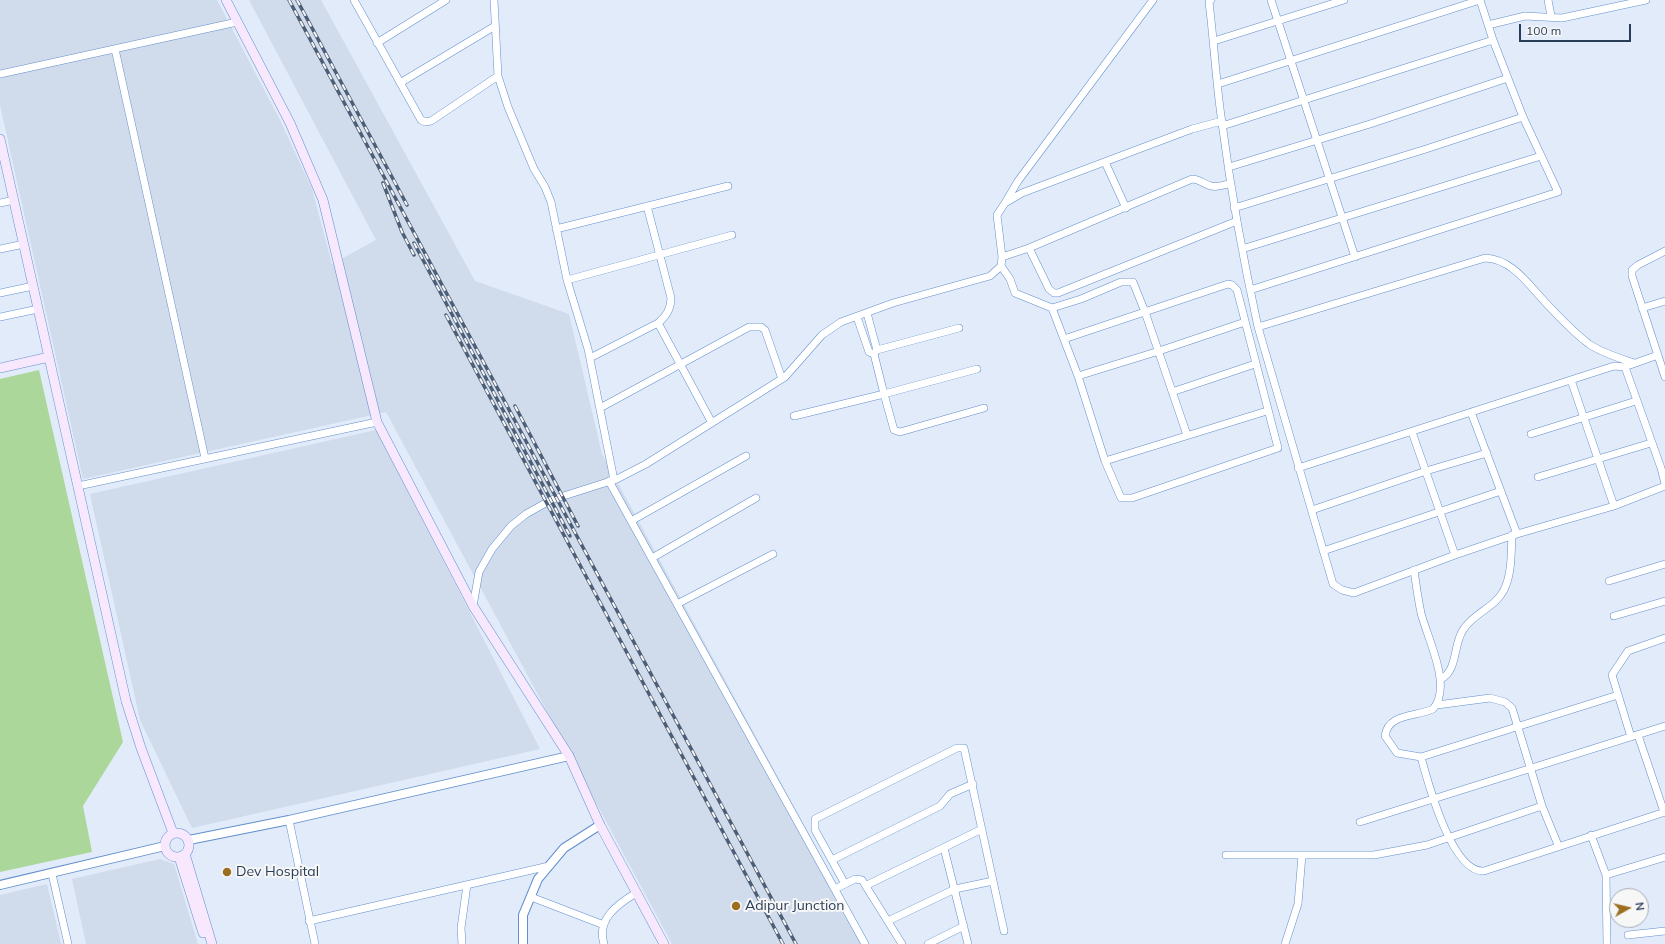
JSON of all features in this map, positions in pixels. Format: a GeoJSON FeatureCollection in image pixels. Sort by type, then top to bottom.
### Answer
{"type":"FeatureCollection","features":[{"type":"Feature","properties":{"kind":"main road"},"geometry":{"type":"LineString","coordinates":[[226,0],[290,123],[323,200],[377,422],[473,606],[569,756],[600,825],[664,944]]}},
{"type":"Feature","properties":{"kind":"main road"},"geometry":{"type":"LineString","coordinates":[[0,139],[2,157],[14,200],[126,701],[174,833]]}},
{"type":"Feature","properties":{"kind":"main road"},"geometry":{"type":"LineString","coordinates":[[0,368],[49,357]]}},
{"type":"Feature","properties":{"kind":"main road"},"geometry":{"type":"LineString","coordinates":[[174,833],[182,833],[189,840],[190,847],[182,856],[169,854],[165,846],[167,838],[174,833]]}},
{"type":"Feature","properties":{"kind":"main road"},"geometry":{"type":"LineString","coordinates":[[182,856],[206,944]]}},
{"type":"Feature","properties":{"kind":"main road"},"geometry":{"type":"LineString","coordinates":[[182,856],[212,944]]}},
{"type":"Feature","properties":{"kind":"street"},"geometry":{"type":"LineString","coordinates":[[354,0],[418,116],[425,122],[431,121],[498,76]]}},
{"type":"Feature","properties":{"kind":"street"},"geometry":{"type":"LineString","coordinates":[[377,43],[445,0]]}},
{"type":"Feature","properties":{"kind":"street"},"geometry":{"type":"LineString","coordinates":[[494,0],[498,76],[508,107],[531,163],[548,195],[567,280],[590,358],[612,480],[632,521],[677,604],[865,944]]}},
{"type":"Feature","properties":{"kind":"street"},"geometry":{"type":"LineString","coordinates":[[1271,0],[1305,99],[1341,218],[1355,257]]}},
{"type":"Feature","properties":{"kind":"street"},"geometry":{"type":"LineString","coordinates":[[1214,41],[1344,0]]}},
{"type":"Feature","properties":{"kind":"street"},"geometry":{"type":"LineString","coordinates":[[1218,84],[1480,0],[1493,40],[1522,117],[1558,192],[1250,290]]}},
{"type":"Feature","properties":{"kind":"street"},"geometry":{"type":"LineString","coordinates":[[1548,0],[1551,16]]}},
{"type":"Feature","properties":{"kind":"street"},"geometry":{"type":"LineString","coordinates":[[1488,25],[1525,16],[1551,16],[1562,18],[1623,3],[1646,0]]}},
{"type":"Feature","properties":{"kind":"street"},"geometry":{"type":"LineString","coordinates":[[1209,1],[1228,167],[1234,208],[1250,290],[1258,327],[1333,584],[1342,590],[1354,593],[1455,554],[1514,534],[1614,506],[1665,485],[1661,468],[1624,367]]}},
{"type":"Feature","properties":{"kind":"street"},"geometry":{"type":"LineString","coordinates":[[1150,2],[1018,181],[997,215],[1002,257],[1001,266],[1010,279],[1015,292],[1052,308],[1081,299],[1127,280],[1132,282],[1135,285],[1159,351],[1187,436]]}},
{"type":"Feature","properties":{"kind":"street"},"geometry":{"type":"LineString","coordinates":[[0,74],[237,22]]}},
{"type":"Feature","properties":{"kind":"street"},"geometry":{"type":"LineString","coordinates":[[400,83],[495,26]]}},
{"type":"Feature","properties":{"kind":"street"},"geometry":{"type":"LineString","coordinates":[[1005,203],[1022,193],[1192,129],[1222,123],[1305,99],[1493,40]]}},
{"type":"Feature","properties":{"kind":"street"},"geometry":{"type":"LineString","coordinates":[[115,49],[205,458]]}},
{"type":"Feature","properties":{"kind":"street"},"geometry":{"type":"LineString","coordinates":[[1228,167],[1317,140],[1508,78]]}},
{"type":"Feature","properties":{"kind":"street"},"geometry":{"type":"LineString","coordinates":[[1234,208],[1330,179],[1522,117]]}},
{"type":"Feature","properties":{"kind":"street"},"geometry":{"type":"LineString","coordinates":[[1242,249],[1541,156]]}},
{"type":"Feature","properties":{"kind":"street"},"geometry":{"type":"LineString","coordinates":[[1105,162],[1126,208]]}},
{"type":"Feature","properties":{"kind":"street"},"geometry":{"type":"LineString","coordinates":[[1002,257],[1029,248],[1192,180],[1199,179],[1210,186],[1231,183]]}},
{"type":"Feature","properties":{"kind":"street"},"geometry":{"type":"LineString","coordinates":[[556,229],[728,186]]}},
{"type":"Feature","properties":{"kind":"street"},"geometry":{"type":"LineString","coordinates":[[0,203],[14,200]]}},
{"type":"Feature","properties":{"kind":"street"},"geometry":{"type":"LineString","coordinates":[[590,358],[658,323],[668,313],[671,302],[647,206]]}},
{"type":"Feature","properties":{"kind":"street"},"geometry":{"type":"LineString","coordinates":[[1029,248],[1049,289],[1054,293],[1237,221]]}},
{"type":"Feature","properties":{"kind":"street"},"geometry":{"type":"LineString","coordinates":[[567,280],[732,236]]}},
{"type":"Feature","properties":{"kind":"street"},"geometry":{"type":"LineString","coordinates":[[0,249],[24,244]]}},
{"type":"Feature","properties":{"kind":"street"},"geometry":{"type":"LineString","coordinates":[[1665,251],[1638,265],[1632,270],[1633,285],[1665,377]]}},
{"type":"Feature","properties":{"kind":"street"},"geometry":{"type":"LineString","coordinates":[[1258,327],[1485,258],[1496,259],[1527,280],[1559,317],[1588,343],[1597,349],[1634,364]]}},
{"type":"Feature","properties":{"kind":"street"},"geometry":{"type":"LineString","coordinates":[[473,606],[479,572],[492,549],[511,526],[526,514],[551,500],[612,480],[646,464],[782,379],[822,335],[841,322],[893,303],[990,276],[1001,266]]}},
{"type":"Feature","properties":{"kind":"street"},"geometry":{"type":"LineString","coordinates":[[1052,308],[1064,340],[1078,376],[1105,461],[1119,496],[1124,499],[1132,498],[1274,451],[1278,445],[1267,411],[1237,290],[1228,284],[1064,340]]}},
{"type":"Feature","properties":{"kind":"street"},"geometry":{"type":"LineString","coordinates":[[0,293],[33,286]]}},
{"type":"Feature","properties":{"kind":"street"},"geometry":{"type":"LineString","coordinates":[[1642,308],[1665,301]]}},
{"type":"Feature","properties":{"kind":"street"},"geometry":{"type":"LineString","coordinates":[[0,318],[38,309]]}},
{"type":"Feature","properties":{"kind":"street"},"geometry":{"type":"LineString","coordinates":[[867,313],[884,394],[896,431],[900,432],[984,408]]}},
{"type":"Feature","properties":{"kind":"street"},"geometry":{"type":"LineString","coordinates":[[857,316],[869,352],[875,352],[959,328]]}},
{"type":"Feature","properties":{"kind":"street"},"geometry":{"type":"LineString","coordinates":[[1078,376],[1245,322]]}},
{"type":"Feature","properties":{"kind":"street"},"geometry":{"type":"LineString","coordinates":[[658,323],[712,423]]}},
{"type":"Feature","properties":{"kind":"street"},"geometry":{"type":"LineString","coordinates":[[600,408],[749,327],[761,327],[766,330],[782,379]]}},
{"type":"Feature","properties":{"kind":"street"},"geometry":{"type":"LineString","coordinates":[[1298,468],[1614,366],[1624,367],[1634,364],[1665,350]]}},
{"type":"Feature","properties":{"kind":"street"},"geometry":{"type":"LineString","coordinates":[[1172,392],[1255,364]]}},
{"type":"Feature","properties":{"kind":"street"},"geometry":{"type":"LineString","coordinates":[[794,416],[884,394],[976,369]]}},
{"type":"Feature","properties":{"kind":"street"},"geometry":{"type":"LineString","coordinates":[[1571,380],[1599,458],[1614,506]]}},
{"type":"Feature","properties":{"kind":"street"},"geometry":{"type":"LineString","coordinates":[[1532,434],[1585,418],[1636,400]]}},
{"type":"Feature","properties":{"kind":"street"},"geometry":{"type":"LineString","coordinates":[[1105,461],[1267,411]]}},
{"type":"Feature","properties":{"kind":"street"},"geometry":{"type":"LineString","coordinates":[[1441,679],[1452,668],[1455,651],[1463,630],[1468,624],[1499,599],[1505,589],[1510,569],[1514,534],[1501,491],[1472,412]]}},
{"type":"Feature","properties":{"kind":"street"},"geometry":{"type":"LineString","coordinates":[[78,486],[377,422]]}},
{"type":"Feature","properties":{"kind":"street"},"geometry":{"type":"LineString","coordinates":[[1412,432],[1455,554]]}},
{"type":"Feature","properties":{"kind":"street"},"geometry":{"type":"LineString","coordinates":[[1538,477],[1651,443]]}},
{"type":"Feature","properties":{"kind":"street"},"geometry":{"type":"LineString","coordinates":[[1312,510],[1426,471],[1487,453]]}},
{"type":"Feature","properties":{"kind":"street"},"geometry":{"type":"LineString","coordinates":[[632,521],[746,456]]}},
{"type":"Feature","properties":{"kind":"street"},"geometry":{"type":"LineString","coordinates":[[1323,551],[1501,491]]}},
{"type":"Feature","properties":{"kind":"street"},"geometry":{"type":"LineString","coordinates":[[652,558],[756,498]]}},
{"type":"Feature","properties":{"kind":"street"},"geometry":{"type":"LineString","coordinates":[[677,604],[774,554]]}},
{"type":"Feature","properties":{"kind":"street"},"geometry":{"type":"LineString","coordinates":[[1610,581],[1665,564]]}},
{"type":"Feature","properties":{"kind":"street"},"geometry":{"type":"LineString","coordinates":[[1414,570],[1421,612],[1441,679],[1440,696],[1437,705]]}},
{"type":"Feature","properties":{"kind":"street"},"geometry":{"type":"LineString","coordinates":[[1614,616],[1665,601]]}},
{"type":"Feature","properties":{"kind":"street"},"geometry":{"type":"LineString","coordinates":[[1421,757],[1433,800],[1448,838],[1472,868],[1478,871],[1664,812],[1618,695],[1612,675],[1628,651],[1665,638]]}},
{"type":"Feature","properties":{"kind":"street"},"geometry":{"type":"LineString","coordinates":[[1558,845],[1542,806],[1531,769],[1518,728],[1512,708],[1505,702],[1490,698],[1437,705],[1429,711],[1396,719],[1386,729],[1385,736],[1397,753],[1421,757],[1518,728],[1618,695]]}},
{"type":"Feature","properties":{"kind":"street"},"geometry":{"type":"LineString","coordinates":[[1360,822],[1665,726]]}},
{"type":"Feature","properties":{"kind":"street"},"geometry":{"type":"LineString","coordinates":[[845,884],[815,830],[814,824],[817,817],[957,748],[964,748],[966,751],[1004,931]]}},
{"type":"Feature","properties":{"kind":"street"},"geometry":{"type":"LineString","coordinates":[[189,840],[289,820],[569,756]]}},
{"type":"Feature","properties":{"kind":"street"},"geometry":{"type":"LineString","coordinates":[[832,860],[940,806],[950,794],[973,784]]}},
{"type":"Feature","properties":{"kind":"street"},"geometry":{"type":"LineString","coordinates":[[1226,855],[1374,855],[1427,845],[1542,806]]}},
{"type":"Feature","properties":{"kind":"street"},"geometry":{"type":"LineString","coordinates":[[289,820],[315,944]]}},
{"type":"Feature","properties":{"kind":"street"},"geometry":{"type":"LineString","coordinates":[[523,944],[523,915],[538,879],[564,848],[600,825]]}},
{"type":"Feature","properties":{"kind":"street"},"geometry":{"type":"LineString","coordinates":[[867,885],[982,829]]}},
{"type":"Feature","properties":{"kind":"street"},"geometry":{"type":"LineString","coordinates":[[1591,835],[1606,875],[1607,944]]}},
{"type":"Feature","properties":{"kind":"street"},"geometry":{"type":"LineString","coordinates":[[0,886],[165,846]]}},
{"type":"Feature","properties":{"kind":"street"},"geometry":{"type":"LineString","coordinates":[[944,848],[968,944]]}},
{"type":"Feature","properties":{"kind":"street"},"geometry":{"type":"LineString","coordinates":[[1285,944],[1298,904],[1302,855]]}},
{"type":"Feature","properties":{"kind":"street"},"geometry":{"type":"LineString","coordinates":[[1606,875],[1665,857]]}},
{"type":"Feature","properties":{"kind":"street"},"geometry":{"type":"LineString","coordinates":[[309,920],[549,866]]}},
{"type":"Feature","properties":{"kind":"street"},"geometry":{"type":"LineString","coordinates":[[52,874],[68,944]]}},
{"type":"Feature","properties":{"kind":"street"},"geometry":{"type":"LineString","coordinates":[[835,889],[858,878],[862,880],[867,885],[902,944]]}},
{"type":"Feature","properties":{"kind":"street"},"geometry":{"type":"LineString","coordinates":[[888,921],[955,889],[994,881]]}},
{"type":"Feature","properties":{"kind":"street"},"geometry":{"type":"LineString","coordinates":[[462,944],[461,928],[467,885]]}},
{"type":"Feature","properties":{"kind":"street"},"geometry":{"type":"LineString","coordinates":[[604,944],[601,937],[606,917],[621,903],[636,893]]}},
{"type":"Feature","properties":{"kind":"street"},"geometry":{"type":"LineString","coordinates":[[531,897],[604,925]]}},
{"type":"Feature","properties":{"kind":"street"},"geometry":{"type":"LineString","coordinates":[[928,944],[964,926]]}},
{"type":"Feature","properties":{"kind":"street"},"geometry":{"type":"LineString","coordinates":[[1628,935],[1665,931]]}},
{"type":"Feature","properties":{"kind":"shaded area"},"geometry":{"type":"Polygon","coordinates":[[[0,0],[217,0],[280,120],[312,189],[332,264],[376,240],[249,0],[321,0],[475,281],[569,314],[602,454],[869,944],[672,944],[386,412],[83,479],[0,105],[0,0]]]}},
{"type":"Feature","properties":{"kind":"shaded area"},"geometry":{"type":"Polygon","coordinates":[[[376,430],[540,749],[192,828],[140,720],[90,494],[376,430]]]}},
{"type":"Feature","properties":{"kind":"shaded area"},"geometry":{"type":"Polygon","coordinates":[[[160,859],[174,864],[198,944],[86,944],[72,879],[160,859]]]}},
{"type":"Feature","properties":{"kind":"shaded area"},"geometry":{"type":"Polygon","coordinates":[[[47,884],[61,944],[0,944],[0,895],[47,884]]]}},
{"type":"Feature","properties":{"kind":"green space"},"geometry":{"type":"Polygon","coordinates":[[[39,370],[123,742],[83,806],[92,852],[0,872],[0,379],[39,370]]]}},
{"type":"Feature","properties":{"kind":"railway"},"geometry":{"type":"LineString","coordinates":[[289,0],[796,944]]}},
{"type":"Feature","properties":{"kind":"railway"},"geometry":{"type":"LineString","coordinates":[[297,0],[407,205]]}},
{"type":"Feature","properties":{"kind":"railway"},"geometry":{"type":"LineString","coordinates":[[383,183],[402,232],[414,255]]}},
{"type":"Feature","properties":{"kind":"railway"},"geometry":{"type":"LineString","coordinates":[[414,243],[570,536]]}},
{"type":"Feature","properties":{"kind":"railway"},"geometry":{"type":"LineString","coordinates":[[446,315],[783,944]]}},
{"type":"Feature","properties":{"kind":"railway"},"geometry":{"type":"LineString","coordinates":[[515,406],[578,526]]}},
{"type":"Feature","properties":{"kind":"place","name":"Dev Hospital"},"geometry":{"type":"Point","coordinates":[227,872]}},
{"type":"Feature","properties":{"kind":"place","name":"Adipur Junction"},"geometry":{"type":"Point","coordinates":[736,906]}}]}
